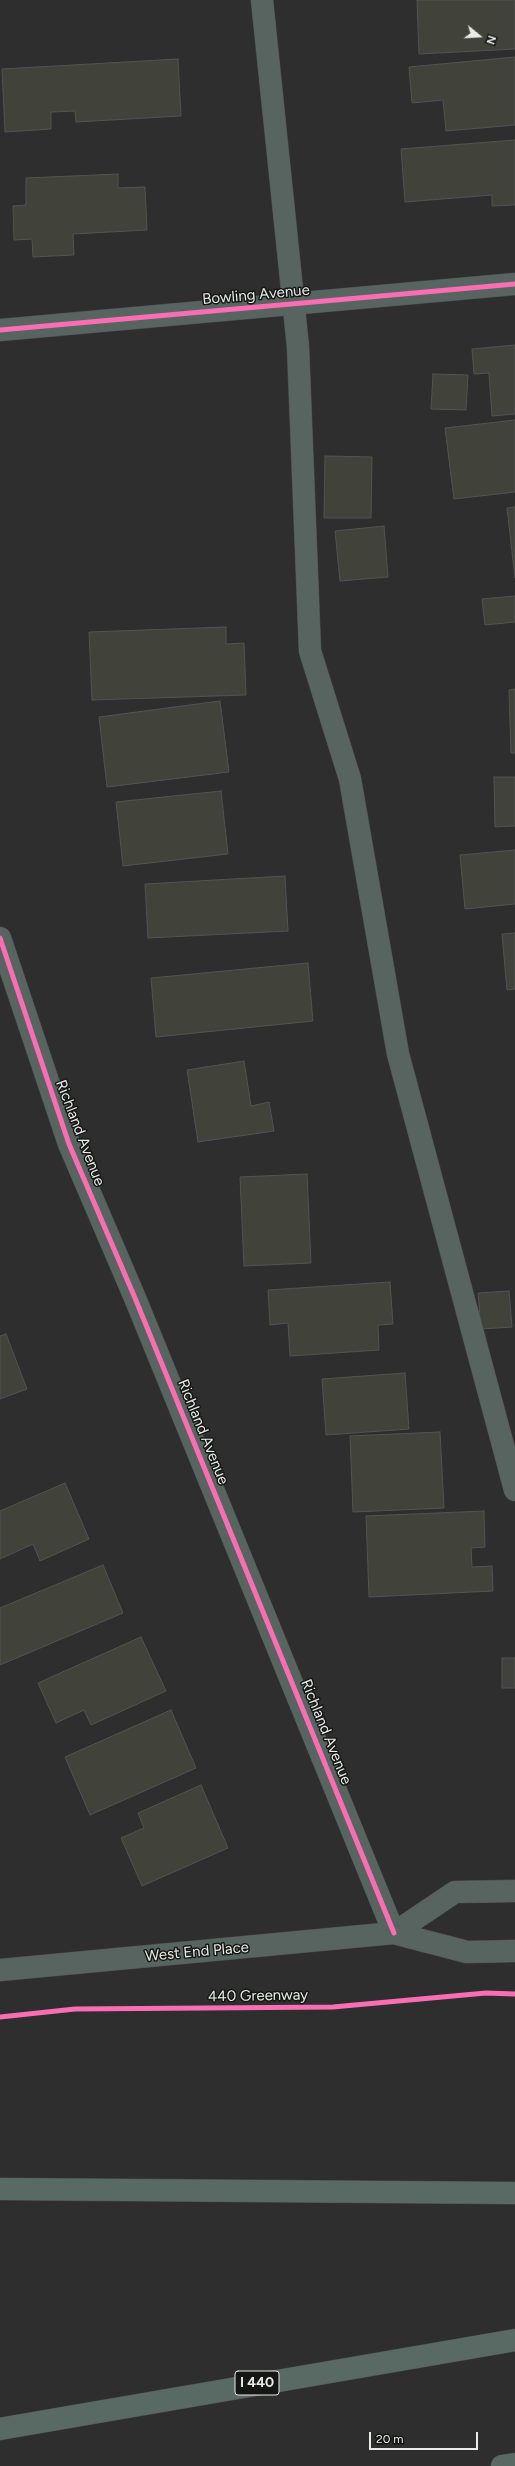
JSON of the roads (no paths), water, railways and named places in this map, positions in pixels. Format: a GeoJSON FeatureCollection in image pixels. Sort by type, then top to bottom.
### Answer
{"type":"FeatureCollection","features":[{"type":"Feature","properties":{"kind":"highway"},"geometry":{"type":"LineString","coordinates":[[0,2189],[515,2193]]}},
{"type":"Feature","properties":{"kind":"highway","name":"I 440"},"geometry":{"type":"LineString","coordinates":[[0,2429],[515,2340]]}},
{"type":"Feature","properties":{"kind":"highway"},"geometry":{"type":"LineString","coordinates":[[502,2466],[515,2464]]}},
{"type":"Feature","properties":{"kind":"street"},"geometry":{"type":"LineString","coordinates":[[262,0],[298,348],[310,651],[350,779],[398,1054],[515,1490]]}},
{"type":"Feature","properties":{"kind":"street","name":"Bowling Avenue"},"geometry":{"type":"LineString","coordinates":[[0,330],[515,284]]}},
{"type":"Feature","properties":{"kind":"street","name":"Richland Avenue"},"geometry":{"type":"LineString","coordinates":[[0,938],[68,1144],[135,1298],[394,1933]]}},
{"type":"Feature","properties":{"kind":"street","name":"West End Place"},"geometry":{"type":"LineString","coordinates":[[394,1933],[455,1892],[515,1891]]}},
{"type":"Feature","properties":{"kind":"street","name":"West End Place"},"geometry":{"type":"LineString","coordinates":[[0,1970],[394,1933],[467,1952],[515,1951]]}}]}
